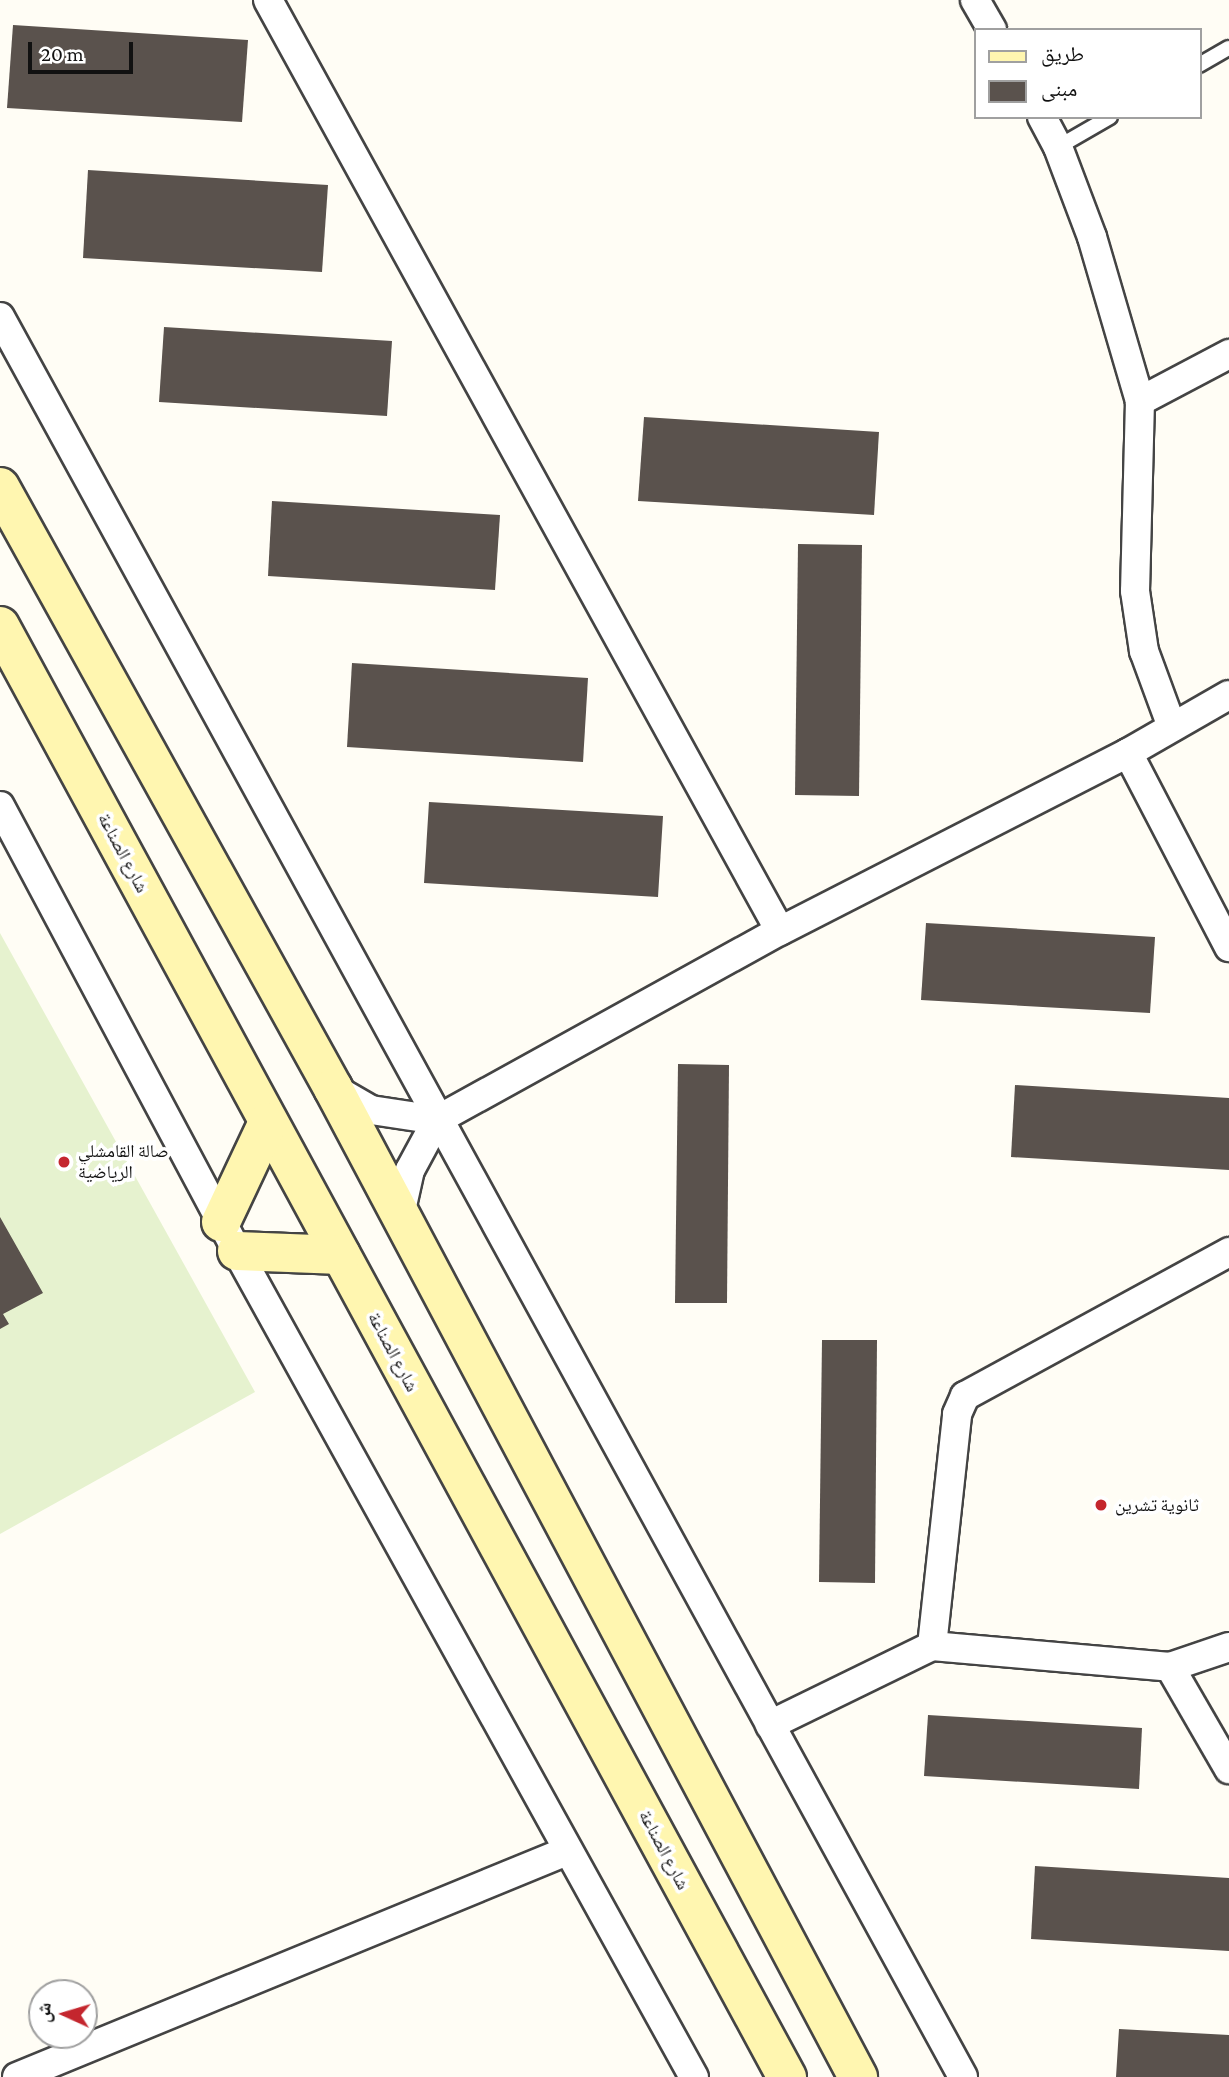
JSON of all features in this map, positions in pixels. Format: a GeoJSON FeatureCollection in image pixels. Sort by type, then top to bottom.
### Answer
{"type":"FeatureCollection","features":[{"type":"Feature","properties":{"kind":"street"},"geometry":{"type":"LineString","coordinates":[[268,0],[780,931]]}},
{"type":"Feature","properties":{"kind":"street"},"geometry":{"type":"LineString","coordinates":[[975,0],[991,28]]}},
{"type":"Feature","properties":{"kind":"street"},"geometry":{"type":"LineString","coordinates":[[1043,119],[1058,147],[1092,237],[1140,401],[1135,591],[1144,651],[1172,727]]}},
{"type":"Feature","properties":{"kind":"street"},"geometry":{"type":"LineString","coordinates":[[0,317],[963,2077]]}},
{"type":"Feature","properties":{"kind":"street"},"geometry":{"type":"LineString","coordinates":[[1140,401],[1229,354]]}},
{"type":"Feature","properties":{"kind":"street"},"geometry":{"type":"LineString","coordinates":[[0,487],[333,1088],[858,2077]]}},
{"type":"Feature","properties":{"kind":"street","name":"شارع الصناعة"},"geometry":{"type":"LineString","coordinates":[[0,626],[787,2077]]}},
{"type":"Feature","properties":{"kind":"street"},"geometry":{"type":"LineString","coordinates":[[400,1215],[410,1170],[437,1120],[780,931],[1128,753],[1229,695]]}},
{"type":"Feature","properties":{"kind":"street"},"geometry":{"type":"LineString","coordinates":[[1128,753],[1229,947]]}},
{"type":"Feature","properties":{"kind":"street"},"geometry":{"type":"LineString","coordinates":[[0,806],[229,1236],[694,2077]]}},
{"type":"Feature","properties":{"kind":"street"},"geometry":{"type":"LineString","coordinates":[[333,1088],[371,1110],[437,1120]]}},
{"type":"Feature","properties":{"kind":"street"},"geometry":{"type":"LineString","coordinates":[[229,1236],[268,1122]]}},
{"type":"Feature","properties":{"kind":"street"},"geometry":{"type":"LineString","coordinates":[[229,1236],[341,1255]]}},
{"type":"Feature","properties":{"kind":"street"},"geometry":{"type":"LineString","coordinates":[[932,1646],[957,1414],[965,1396],[1229,1252]]}},
{"type":"Feature","properties":{"kind":"street"},"geometry":{"type":"LineString","coordinates":[[769,1725],[932,1646],[1170,1667],[1229,1647]]}},
{"type":"Feature","properties":{"kind":"street"},"geometry":{"type":"LineString","coordinates":[[1170,1667],[1229,1769]]}},
{"type":"Feature","properties":{"kind":"street"},"geometry":{"type":"LineString","coordinates":[[17,2077],[567,1851]]}},
{"type":"Feature","properties":{"kind":"lane"},"geometry":{"type":"LineString","coordinates":[[1201,64],[1229,48]]}},
{"type":"Feature","properties":{"kind":"lane"},"geometry":{"type":"LineString","coordinates":[[1058,147],[1107,119]]}},
{"type":"Feature","properties":{"kind":"green space","name":"صالة القامشلي الرياضية"},"geometry":{"type":"Polygon","coordinates":[[[0,933],[255,1392],[0,1534],[0,933]]]}},
{"type":"Feature","properties":{"kind":"building"},"geometry":{"type":"Polygon","coordinates":[[[13,25],[248,40],[242,122],[7,108],[13,25]]]}},
{"type":"Feature","properties":{"kind":"building"},"geometry":{"type":"Polygon","coordinates":[[[88,170],[328,185],[322,272],[83,258],[88,170]]]}},
{"type":"Feature","properties":{"kind":"building"},"geometry":{"type":"Polygon","coordinates":[[[164,327],[392,341],[387,416],[159,402],[164,327]]]}},
{"type":"Feature","properties":{"kind":"building"},"geometry":{"type":"Polygon","coordinates":[[[644,417],[879,432],[874,515],[638,501],[644,417]]]}},
{"type":"Feature","properties":{"kind":"building"},"geometry":{"type":"Polygon","coordinates":[[[272,501],[500,515],[495,590],[268,576],[272,501]]]}},
{"type":"Feature","properties":{"kind":"building"},"geometry":{"type":"Polygon","coordinates":[[[798,544],[862,545],[859,796],[795,795],[798,544]]]}},
{"type":"Feature","properties":{"kind":"building"},"geometry":{"type":"Polygon","coordinates":[[[352,663],[588,678],[583,762],[347,747],[352,663]]]}},
{"type":"Feature","properties":{"kind":"building"},"geometry":{"type":"Polygon","coordinates":[[[429,802],[663,816],[658,897],[424,883],[429,802]]]}},
{"type":"Feature","properties":{"kind":"building"},"geometry":{"type":"Polygon","coordinates":[[[926,923],[1155,937],[1150,1013],[921,1000],[926,923]]]}},
{"type":"Feature","properties":{"kind":"building"},"geometry":{"type":"Polygon","coordinates":[[[678,1064],[729,1065],[727,1303],[675,1303],[678,1064]]]}},
{"type":"Feature","properties":{"kind":"building"},"geometry":{"type":"Polygon","coordinates":[[[1015,1085],[1229,1098],[1229,1170],[1011,1157],[1015,1085]]]}},
{"type":"Feature","properties":{"kind":"building"},"geometry":{"type":"Polygon","coordinates":[[[0,1217],[43,1293],[3,1314],[9,1324],[0,1329],[0,1217]]]}},
{"type":"Feature","properties":{"kind":"building"},"geometry":{"type":"Polygon","coordinates":[[[822,1340],[877,1340],[875,1583],[819,1582],[822,1340]]]}},
{"type":"Feature","properties":{"kind":"building"},"geometry":{"type":"Polygon","coordinates":[[[928,1715],[1142,1728],[1139,1789],[924,1776],[928,1715]]]}},
{"type":"Feature","properties":{"kind":"building"},"geometry":{"type":"Polygon","coordinates":[[[1035,1866],[1229,1878],[1229,1951],[1031,1939],[1035,1866]]]}},
{"type":"Feature","properties":{"kind":"building"},"geometry":{"type":"Polygon","coordinates":[[[1119,2029],[1229,2035],[1229,2077],[1116,2077],[1119,2029]]]}},
{"type":"Feature","properties":{"kind":"place","name":"صالة القامشلي الرياضية"},"geometry":{"type":"Point","coordinates":[64,1162]}},
{"type":"Feature","properties":{"kind":"place","name":"ثانوية تشرين"},"geometry":{"type":"Point","coordinates":[1101,1505]}}]}
